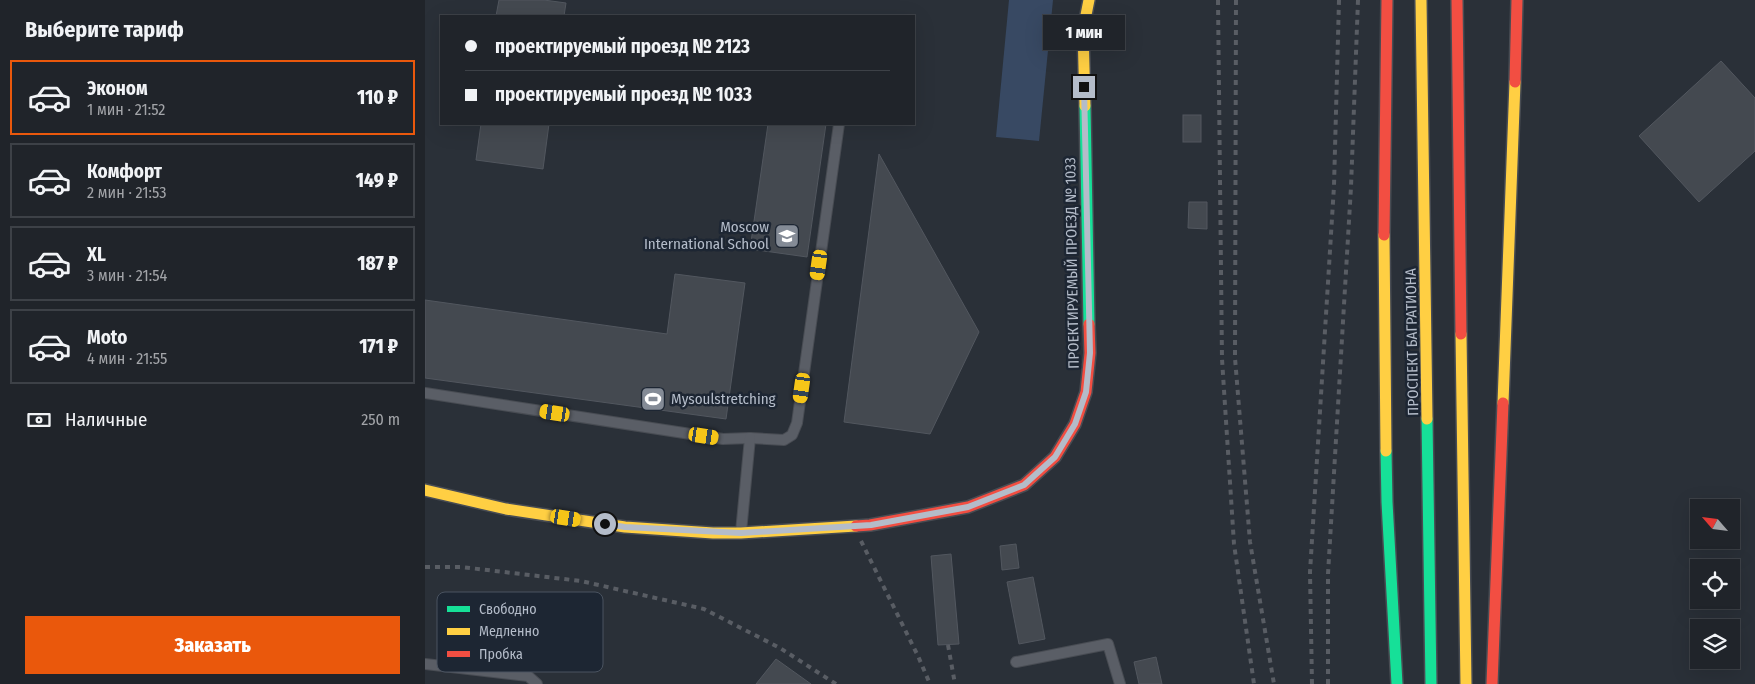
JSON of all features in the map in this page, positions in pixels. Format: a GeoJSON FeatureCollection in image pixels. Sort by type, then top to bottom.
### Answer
{"type":"FeatureCollection","features":[{"type":"Feature","properties":{"kind":"street","name":"ПРОЕКТИРУЕМЫЙ ПРОЕЗД № 1033"},"geometry":{"type":"LineString","coordinates":[[425,490],[506,509],[625,527],[741,533],[871,525],[968,507],[1024,485],[1055,457],[1075,424],[1086,392],[1090,353],[1083,30],[1089,0]]}},
{"type":"Feature","properties":{"kind":"street"},"geometry":{"type":"LineString","coordinates":[[1387,0],[1384,204],[1387,502],[1397,684]]}},
{"type":"Feature","properties":{"kind":"street","name":"ПРОСПЕКТ БАГРАТИОНА"},"geometry":{"type":"LineString","coordinates":[[1421,0],[1429,436],[1431,684]]}},
{"type":"Feature","properties":{"kind":"street"},"geometry":{"type":"LineString","coordinates":[[1457,0],[1466,684]]}},
{"type":"Feature","properties":{"kind":"street"},"geometry":{"type":"LineString","coordinates":[[1492,684],[1517,0]]}},
{"type":"Feature","properties":{"kind":"lane"},"geometry":{"type":"LineString","coordinates":[[425,393],[723,439],[784,440],[792,435],[797,424],[839,125]]}},
{"type":"Feature","properties":{"kind":"lane"},"geometry":{"type":"LineString","coordinates":[[741,533],[750,438]]}},
{"type":"Feature","properties":{"kind":"lane"},"geometry":{"type":"LineString","coordinates":[[1016,662],[1108,644],[1120,684]]}},
{"type":"Feature","properties":{"kind":"lane"},"geometry":{"type":"LineString","coordinates":[[494,672],[528,676],[537,684]]}},
{"type":"Feature","properties":{"kind":"water"},"geometry":{"type":"Polygon","coordinates":[[[1009,0],[1053,0],[1039,141],[996,137],[1009,0]]]}},
{"type":"Feature","properties":{"kind":"building"},"geometry":{"type":"Polygon","coordinates":[[[499,0],[544,0],[566,3],[564,15],[496,15],[499,0]]]}},
{"type":"Feature","properties":{"kind":"building"},"geometry":{"type":"Polygon","coordinates":[[[1721,61],[1755,98],[1755,151],[1699,202],[1639,136],[1721,61]]]}},
{"type":"Feature","properties":{"kind":"building"},"geometry":{"type":"Polygon","coordinates":[[[1183,115],[1201,115],[1201,142],[1183,142],[1183,115]]]}},
{"type":"Feature","properties":{"kind":"building"},"geometry":{"type":"Polygon","coordinates":[[[481,125],[549,125],[543,169],[476,160],[481,125]]]}},
{"type":"Feature","properties":{"kind":"building"},"geometry":{"type":"Polygon","coordinates":[[[768,125],[826,125],[807,257],[750,249],[768,125]]]}},
{"type":"Feature","properties":{"kind":"building"},"geometry":{"type":"Polygon","coordinates":[[[879,154],[979,332],[930,434],[844,422],[879,154]]]}},
{"type":"Feature","properties":{"kind":"building"},"geometry":{"type":"Polygon","coordinates":[[[1189,202],[1207,202],[1207,229],[1188,228],[1189,202]]]}},
{"type":"Feature","properties":{"kind":"building"},"geometry":{"type":"Polygon","coordinates":[[[675,274],[745,283],[726,419],[425,378],[425,300],[667,334],[675,274]]]}},
{"type":"Feature","properties":{"kind":"building"},"geometry":{"type":"Polygon","coordinates":[[[1016,544],[1019,568],[1002,570],[1000,546],[1016,544]]]}},
{"type":"Feature","properties":{"kind":"building"},"geometry":{"type":"Polygon","coordinates":[[[951,554],[959,644],[938,645],[931,556],[951,554]]]}},
{"type":"Feature","properties":{"kind":"building"},"geometry":{"type":"Polygon","coordinates":[[[1033,577],[1045,639],[1019,644],[1007,582],[1033,577]]]}},
{"type":"Feature","properties":{"kind":"building"},"geometry":{"type":"Polygon","coordinates":[[[1156,657],[1162,684],[1139,684],[1134,662],[1156,657]]]}},
{"type":"Feature","properties":{"kind":"building"},"geometry":{"type":"Polygon","coordinates":[[[776,659],[811,684],[756,684],[776,659]]]}},
{"type":"Feature","properties":{"kind":"railway"},"geometry":{"type":"LineString","coordinates":[[1218,0],[1222,359],[1234,544],[1254,684]]}},
{"type":"Feature","properties":{"kind":"railway"},"geometry":{"type":"LineString","coordinates":[[1236,0],[1235,358],[1250,542],[1274,684]]}},
{"type":"Feature","properties":{"kind":"railway"},"geometry":{"type":"LineString","coordinates":[[1312,684],[1310,572],[1334,186],[1339,0]]}},
{"type":"Feature","properties":{"kind":"railway"},"geometry":{"type":"LineString","coordinates":[[1328,684],[1328,574],[1351,187],[1358,0]]}},
{"type":"Feature","properties":{"kind":"railway"},"geometry":{"type":"LineString","coordinates":[[861,541],[930,684]]}},
{"type":"Feature","properties":{"kind":"railway"},"geometry":{"type":"LineString","coordinates":[[425,567],[461,567],[581,581],[704,609],[780,648],[836,684]]}},
{"type":"Feature","properties":{"kind":"railway"},"geometry":{"type":"LineString","coordinates":[[948,645],[955,684]]}},
{"type":"Feature","properties":{"kind":"traffic: fast"},"geometry":{"type":"LineString","coordinates":[[1085,106],[1089,324]]}},
{"type":"Feature","properties":{"kind":"traffic: fast"},"geometry":{"type":"LineString","coordinates":[[1427,419],[1431,684]]}},
{"type":"Feature","properties":{"kind":"traffic: fast"},"geometry":{"type":"LineString","coordinates":[[1386,451],[1397,684]]}},
{"type":"Feature","properties":{"kind":"traffic: slow"},"geometry":{"type":"LineString","coordinates":[[1085,106],[1083,30],[1089,0]]}},
{"type":"Feature","properties":{"kind":"traffic: slow"},"geometry":{"type":"LineString","coordinates":[[1421,0],[1427,419]]}},
{"type":"Feature","properties":{"kind":"traffic: slow"},"geometry":{"type":"LineString","coordinates":[[1503,403],[1515,82]]}},
{"type":"Feature","properties":{"kind":"traffic: slow"},"geometry":{"type":"LineString","coordinates":[[1384,235],[1386,451]]}},
{"type":"Feature","properties":{"kind":"traffic: slow"},"geometry":{"type":"LineString","coordinates":[[1461,334],[1466,684]]}},
{"type":"Feature","properties":{"kind":"traffic: slow"},"geometry":{"type":"LineString","coordinates":[[425,490],[506,509],[625,527],[741,533],[856,526]]}},
{"type":"Feature","properties":{"kind":"traffic: jam"},"geometry":{"type":"LineString","coordinates":[[1384,235],[1387,0]]}},
{"type":"Feature","properties":{"kind":"traffic: jam"},"geometry":{"type":"LineString","coordinates":[[1457,0],[1461,334]]}},
{"type":"Feature","properties":{"kind":"traffic: jam"},"geometry":{"type":"LineString","coordinates":[[1515,82],[1517,0]]}},
{"type":"Feature","properties":{"kind":"traffic: jam"},"geometry":{"type":"LineString","coordinates":[[856,526],[968,507],[1024,485],[1055,457],[1075,424],[1086,392],[1090,353],[1089,324]]}},
{"type":"Feature","properties":{"kind":"traffic: jam"},"geometry":{"type":"LineString","coordinates":[[1492,684],[1503,403]]}},
{"type":"Feature","properties":{"kind":"place","name":"Moscow International School"},"geometry":{"type":"Point","coordinates":[787,236]}},
{"type":"Feature","properties":{"kind":"place","name":"Mysoulstretching"},"geometry":{"type":"Point","coordinates":[653,399]}},
{"type":"Feature","properties":{"kind":"route"},"geometry":{"type":"LineString","coordinates":[[605,524],[713,533],[871,525],[968,507],[1024,485],[1055,457],[1075,424],[1086,392],[1090,353],[1084,87]]}}]}
